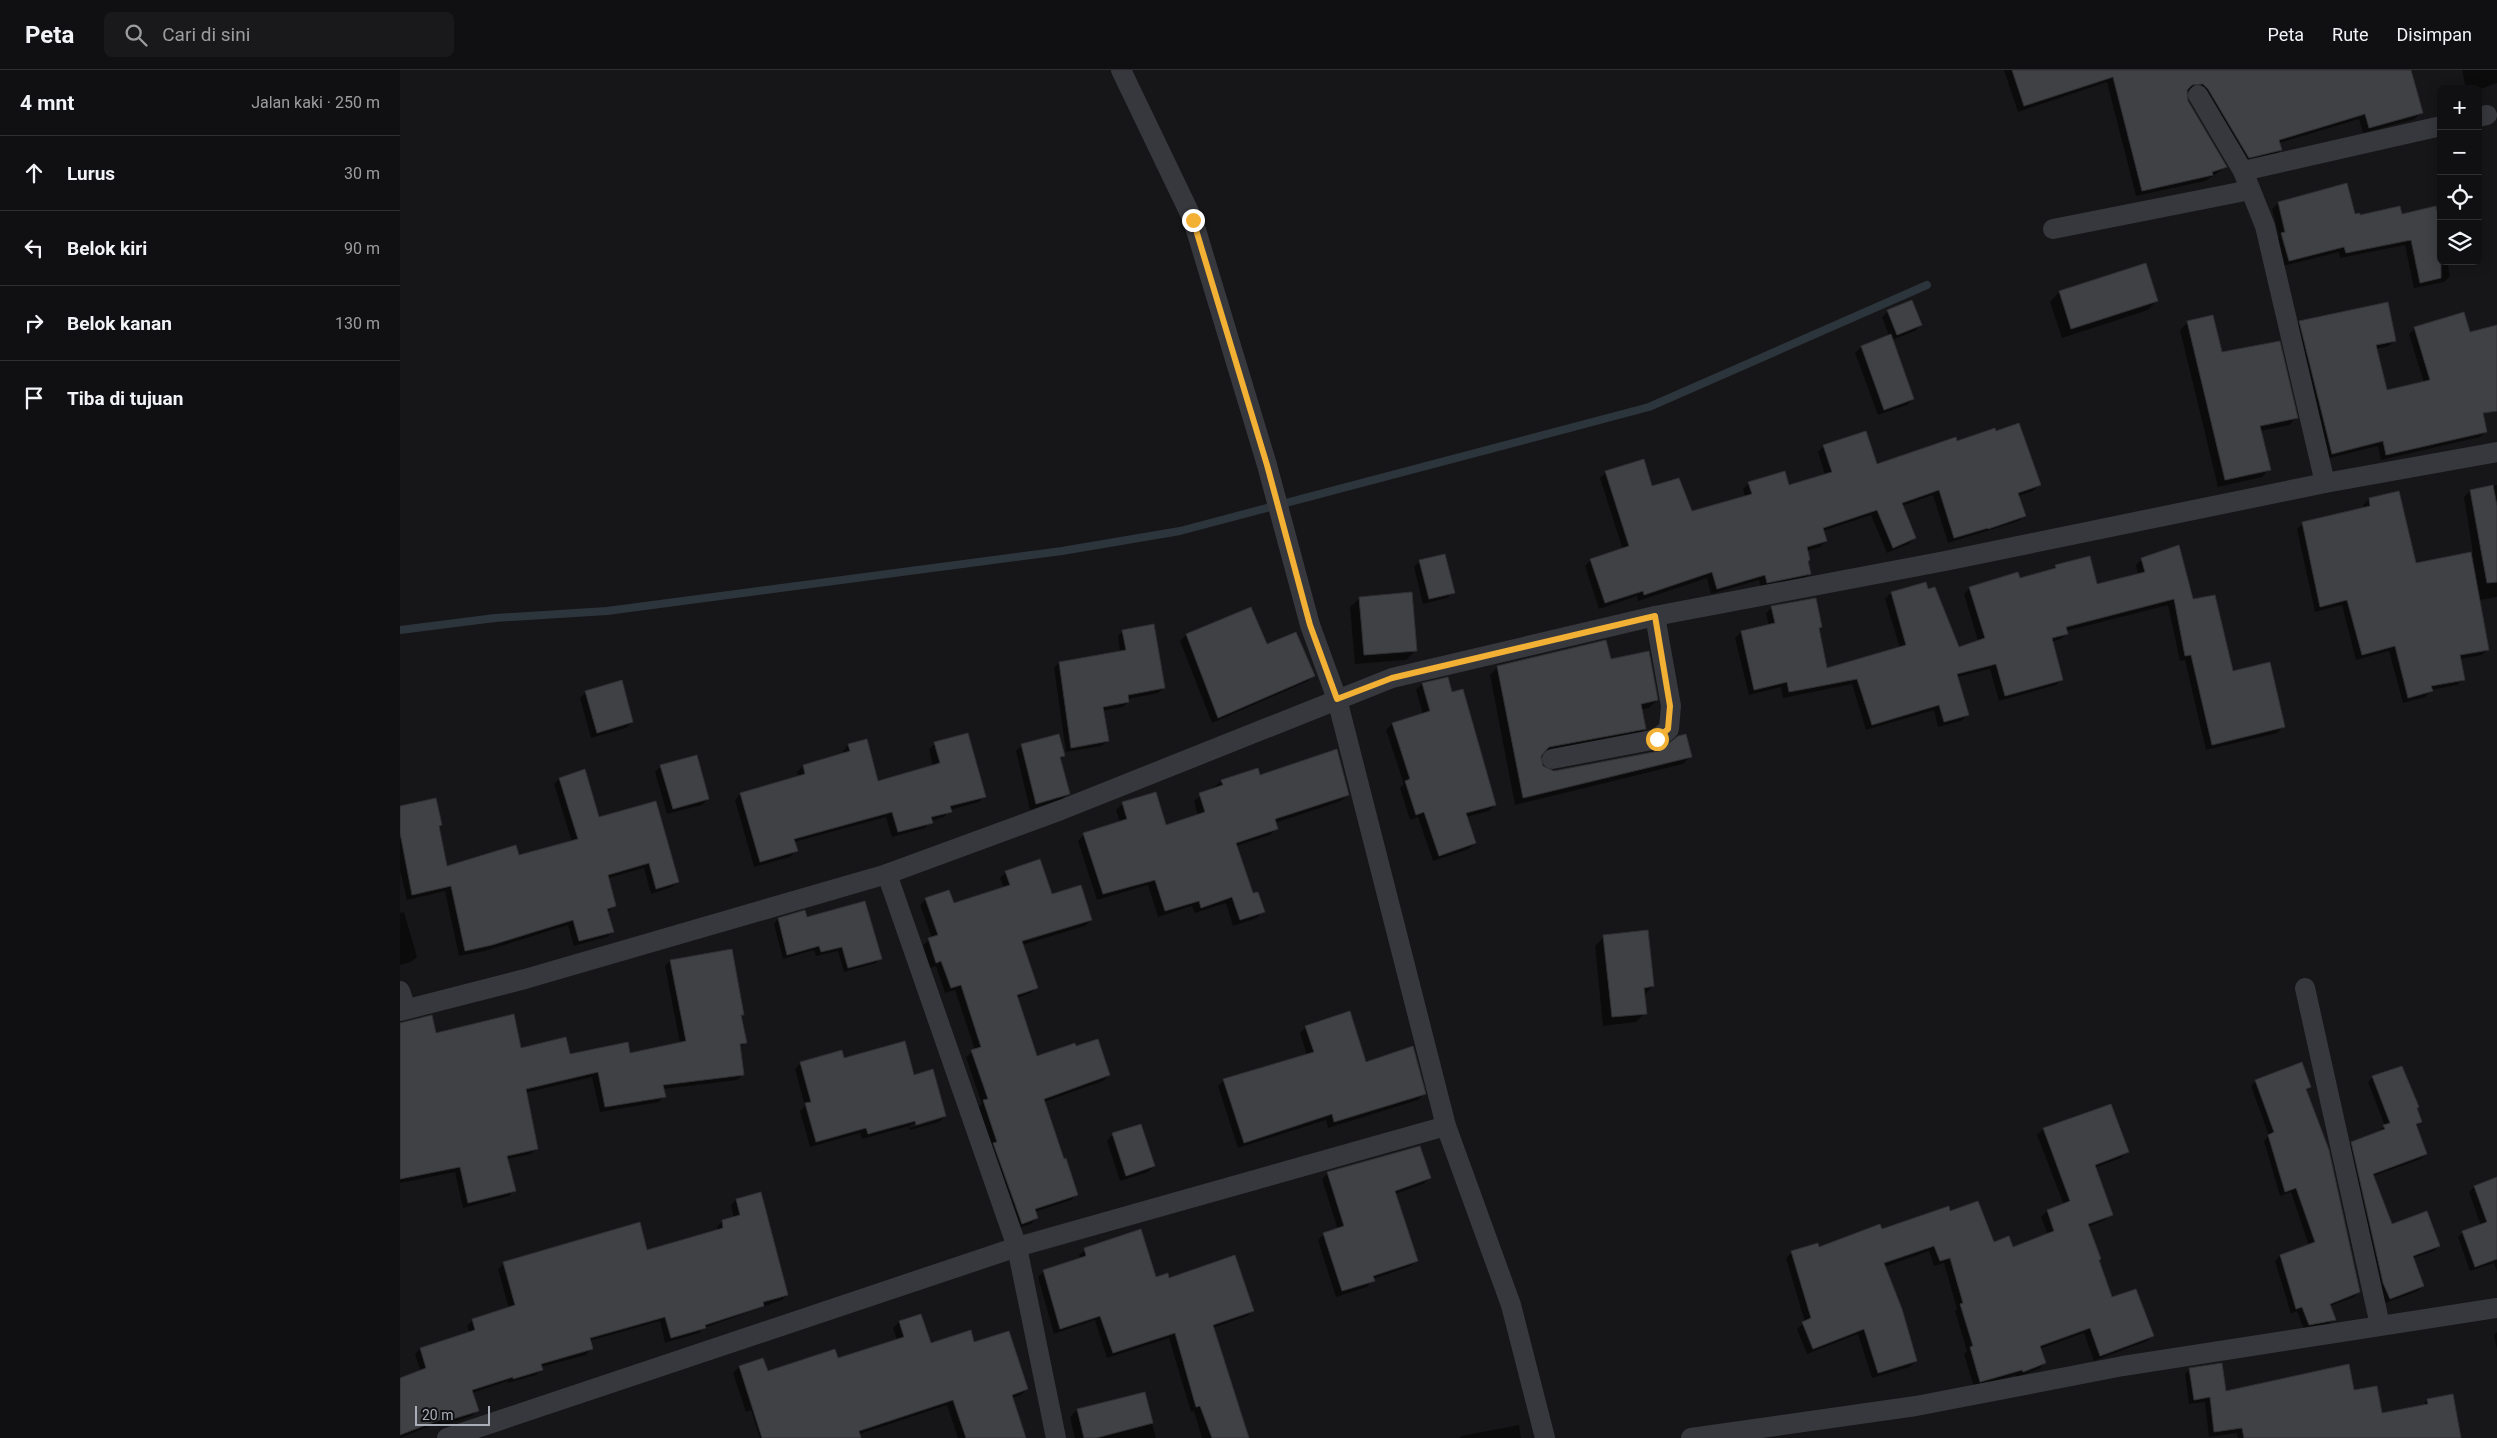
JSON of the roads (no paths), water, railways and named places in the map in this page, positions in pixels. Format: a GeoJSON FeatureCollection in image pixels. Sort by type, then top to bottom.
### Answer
{"type":"FeatureCollection","features":[{"type":"Feature","properties":{"kind":"street"},"geometry":{"type":"LineString","coordinates":[[1121,70],[1193,220],[1267,465],[1310,625],[1337,699],[1446,1126],[1511,1305],[1545,1438]]}},
{"type":"Feature","properties":{"kind":"street"},"geometry":{"type":"LineString","coordinates":[[2198,95],[2247,181],[2265,226],[2325,483]]}},
{"type":"Feature","properties":{"kind":"street"},"geometry":{"type":"LineString","coordinates":[[2053,229],[2247,181],[2437,127]]}},
{"type":"Feature","properties":{"kind":"street"},"geometry":{"type":"LineString","coordinates":[[402,1004],[525,978],[887,874],[1061,810],[1392,678],[1655,616],[1945,560],[2325,483],[2497,452]]}},
{"type":"Feature","properties":{"kind":"street"},"geometry":{"type":"LineString","coordinates":[[1552,759],[1657,739],[1668,729],[1670,706],[1655,616]]}},
{"type":"Feature","properties":{"kind":"street"},"geometry":{"type":"LineString","coordinates":[[887,874],[1017,1247],[1056,1438]]}},
{"type":"Feature","properties":{"kind":"street"},"geometry":{"type":"LineString","coordinates":[[2305,988],[2380,1325]]}},
{"type":"Feature","properties":{"kind":"street"},"geometry":{"type":"LineString","coordinates":[[447,1438],[1017,1247],[1446,1126]]}},
{"type":"Feature","properties":{"kind":"street"},"geometry":{"type":"LineString","coordinates":[[1691,1438],[1916,1406],[2123,1366],[2497,1308]]}},
{"type":"Feature","properties":{"kind":"waterway"},"geometry":{"type":"LineString","coordinates":[[400,630],[495,618],[607,611],[1062,551],[1180,531],[1649,407],[1927,285]]}}]}
